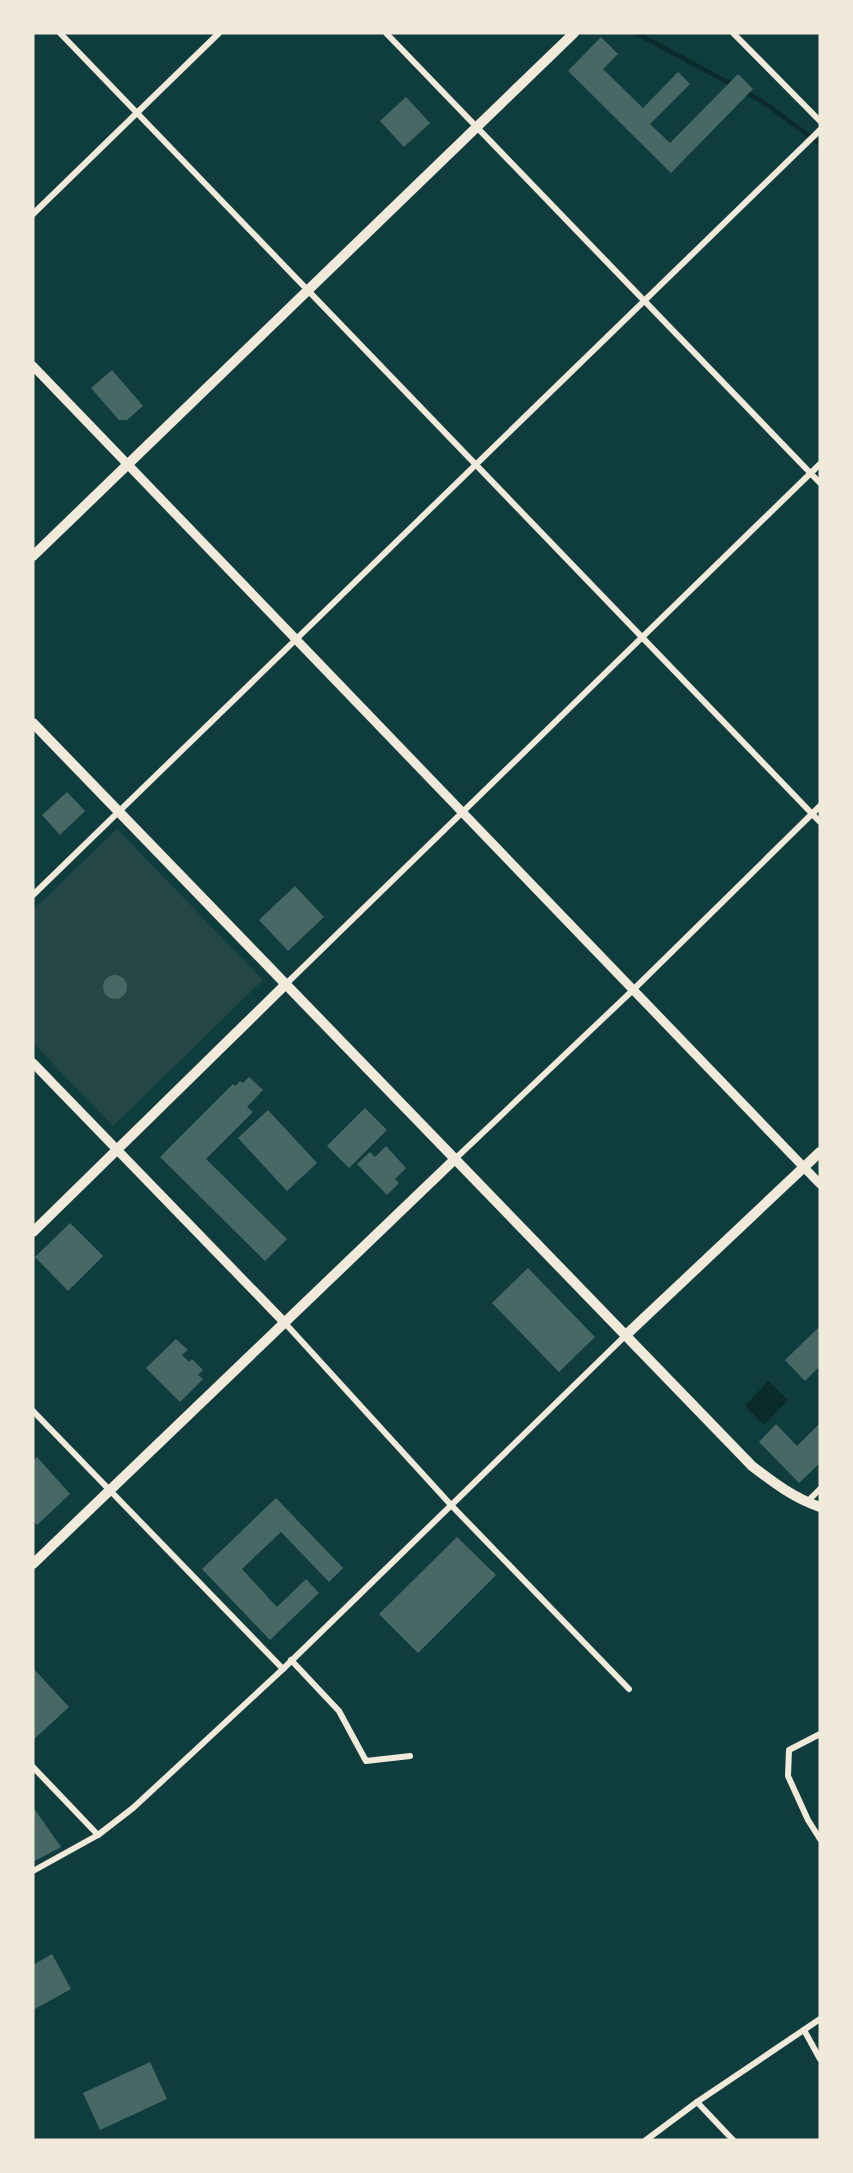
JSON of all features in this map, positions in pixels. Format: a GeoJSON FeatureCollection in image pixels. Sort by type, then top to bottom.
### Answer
{"type":"FeatureCollection","features":[{"type":"Feature","properties":{"kind":"main road"},"geometry":{"type":"LineString","coordinates":[[33,556],[574,33]]}},
{"type":"Feature","properties":{"kind":"main road"},"geometry":{"type":"LineString","coordinates":[[33,723],[752,1466],[782,1489],[807,1503],[820,1507]]}},
{"type":"Feature","properties":{"kind":"main road"},"geometry":{"type":"LineString","coordinates":[[33,1232],[285,985]]}},
{"type":"Feature","properties":{"kind":"main road"},"geometry":{"type":"LineString","coordinates":[[626,1335],[820,1152]]}},
{"type":"Feature","properties":{"kind":"main road"},"geometry":{"type":"LineString","coordinates":[[33,1564],[455,1159]]}},
{"type":"Feature","properties":{"kind":"street"},"geometry":{"type":"LineString","coordinates":[[60,33],[820,822]]}},
{"type":"Feature","properties":{"kind":"street"},"geometry":{"type":"LineString","coordinates":[[33,214],[219,33]]}},
{"type":"Feature","properties":{"kind":"street"},"geometry":{"type":"LineString","coordinates":[[386,33],[820,483]]}},
{"type":"Feature","properties":{"kind":"street"},"geometry":{"type":"LineString","coordinates":[[733,33],[820,122]]}},
{"type":"Feature","properties":{"kind":"street"},"geometry":{"type":"LineString","coordinates":[[33,895],[820,130]]}},
{"type":"Feature","properties":{"kind":"street"},"geometry":{"type":"LineString","coordinates":[[33,366],[820,1184]]}},
{"type":"Feature","properties":{"kind":"street"},"geometry":{"type":"LineString","coordinates":[[285,985],[820,464]]}},
{"type":"Feature","properties":{"kind":"street"},"geometry":{"type":"LineString","coordinates":[[455,1159],[633,990],[820,806]]}},
{"type":"Feature","properties":{"kind":"street"},"geometry":{"type":"LineString","coordinates":[[33,1062],[284,1322],[451,1504],[628,1689]]}},
{"type":"Feature","properties":{"kind":"street"},"geometry":{"type":"LineString","coordinates":[[33,1871],[98,1835],[133,1808],[283,1669],[626,1335]]}},
{"type":"Feature","properties":{"kind":"street"},"geometry":{"type":"LineString","coordinates":[[33,1411],[283,1669]]}},
{"type":"Feature","properties":{"kind":"street"},"geometry":{"type":"LineString","coordinates":[[807,1503],[820,1490]]}},
{"type":"Feature","properties":{"kind":"street"},"geometry":{"type":"LineString","coordinates":[[291,1660],[339,1711],[366,1761],[410,1756]]}},
{"type":"Feature","properties":{"kind":"street"},"geometry":{"type":"LineString","coordinates":[[820,1734],[789,1750],[788,1776],[808,1820],[820,1839]]}},
{"type":"Feature","properties":{"kind":"street"},"geometry":{"type":"LineString","coordinates":[[33,1767],[98,1835]]}},
{"type":"Feature","properties":{"kind":"street"},"geometry":{"type":"LineString","coordinates":[[646,2140],[697,2102],[820,2019]]}},
{"type":"Feature","properties":{"kind":"street"},"geometry":{"type":"LineString","coordinates":[[804,2030],[820,2060]]}},
{"type":"Feature","properties":{"kind":"street"},"geometry":{"type":"LineString","coordinates":[[697,2102],[733,2140]]}},
{"type":"Feature","properties":{"kind":"shaded area"},"geometry":{"type":"Polygon","coordinates":[[[117,829],[263,980],[113,1126],[33,1043],[33,910],[117,829]]]}},
{"type":"Feature","properties":{"kind":"shaded area"},"geometry":{"type":"Polygon","coordinates":[[[768,1381],[788,1400],[764,1425],[745,1406],[768,1381]]]}},
{"type":"Feature","properties":{"kind":"building"},"geometry":{"type":"Polygon","coordinates":[[[601,37],[618,54],[603,69],[643,108],[678,72],[690,84],[650,124],[670,143],[738,74],[753,89],[671,173],[568,71],[601,37]]]}},
{"type":"Feature","properties":{"kind":"building"},"geometry":{"type":"Polygon","coordinates":[[[406,97],[430,123],[404,147],[380,121],[406,97]]]}},
{"type":"Feature","properties":{"kind":"building"},"geometry":{"type":"Polygon","coordinates":[[[112,370],[143,406],[127,420],[119,420],[91,388],[112,370]]]}},
{"type":"Feature","properties":{"kind":"building"},"geometry":{"type":"Polygon","coordinates":[[[67,792],[85,811],[60,835],[42,815],[67,792]]]}},
{"type":"Feature","properties":{"kind":"building"},"geometry":{"type":"Polygon","coordinates":[[[295,886],[324,917],[288,951],[259,920],[295,886]]]}},
{"type":"Feature","properties":{"kind":"building"},"geometry":{"type":"Polygon","coordinates":[[[110,975],[120,975],[127,982],[127,992],[120,999],[110,999],[103,992],[103,982],[110,975]]]}},
{"type":"Feature","properties":{"kind":"building"},"geometry":{"type":"Polygon","coordinates":[[[249,1077],[263,1090],[247,1107],[253,1112],[206,1159],[287,1239],[265,1261],[160,1157],[233,1084],[235,1086],[240,1081],[243,1083],[249,1077]]]}},
{"type":"Feature","properties":{"kind":"building"},"geometry":{"type":"Polygon","coordinates":[[[365,1108],[387,1130],[349,1168],[327,1146],[365,1108]]]}},
{"type":"Feature","properties":{"kind":"building"},"geometry":{"type":"Polygon","coordinates":[[[268,1110],[317,1163],[287,1191],[238,1138],[268,1110]]]}},
{"type":"Feature","properties":{"kind":"building"},"geometry":{"type":"Polygon","coordinates":[[[386,1146],[406,1168],[395,1179],[399,1183],[387,1195],[357,1164],[370,1152],[375,1157],[386,1146]]]}},
{"type":"Feature","properties":{"kind":"building"},"geometry":{"type":"Polygon","coordinates":[[[70,1223],[103,1256],[68,1291],[35,1257],[70,1223]]]}},
{"type":"Feature","properties":{"kind":"building"},"geometry":{"type":"Polygon","coordinates":[[[528,1268],[595,1337],[559,1372],[492,1303],[528,1268]]]}},
{"type":"Feature","properties":{"kind":"building"},"geometry":{"type":"Polygon","coordinates":[[[820,1326],[820,1366],[805,1381],[785,1360],[820,1326]]]}},
{"type":"Feature","properties":{"kind":"building"},"geometry":{"type":"Polygon","coordinates":[[[176,1339],[188,1350],[182,1355],[189,1362],[192,1359],[203,1370],[198,1375],[203,1379],[180,1402],[146,1368],[176,1339]]]}},
{"type":"Feature","properties":{"kind":"building"},"geometry":{"type":"Polygon","coordinates":[[[820,1423],[820,1463],[799,1483],[759,1442],[776,1424],[797,1446],[820,1423]]]}},
{"type":"Feature","properties":{"kind":"building"},"geometry":{"type":"Polygon","coordinates":[[[37,1457],[70,1494],[37,1525],[33,1521],[33,1461],[37,1457]]]}},
{"type":"Feature","properties":{"kind":"building"},"geometry":{"type":"Polygon","coordinates":[[[276,1498],[343,1568],[329,1582],[281,1532],[242,1569],[277,1607],[306,1579],[319,1593],[270,1640],[202,1569],[276,1498]]]}},
{"type":"Feature","properties":{"kind":"building"},"geometry":{"type":"Polygon","coordinates":[[[457,1537],[496,1575],[418,1653],[379,1614],[457,1537]]]}},
{"type":"Feature","properties":{"kind":"building"},"geometry":{"type":"Polygon","coordinates":[[[33,1668],[69,1707],[33,1740],[33,1668]]]}},
{"type":"Feature","properties":{"kind":"building"},"geometry":{"type":"Polygon","coordinates":[[[33,1807],[61,1847],[33,1862],[33,1807]]]}},
{"type":"Feature","properties":{"kind":"building"},"geometry":{"type":"Polygon","coordinates":[[[52,1954],[71,1989],[33,2010],[33,1965],[52,1954]]]}},
{"type":"Feature","properties":{"kind":"building"},"geometry":{"type":"Polygon","coordinates":[[[150,2062],[167,2099],[100,2130],[83,2093],[150,2062]]]}},
{"type":"Feature","properties":{"kind":"waterway"},"geometry":{"type":"LineString","coordinates":[[636,33],[733,85]]}},
{"type":"Feature","properties":{"kind":"waterway"},"geometry":{"type":"LineString","coordinates":[[743,91],[762,101],[820,144]]}}]}
